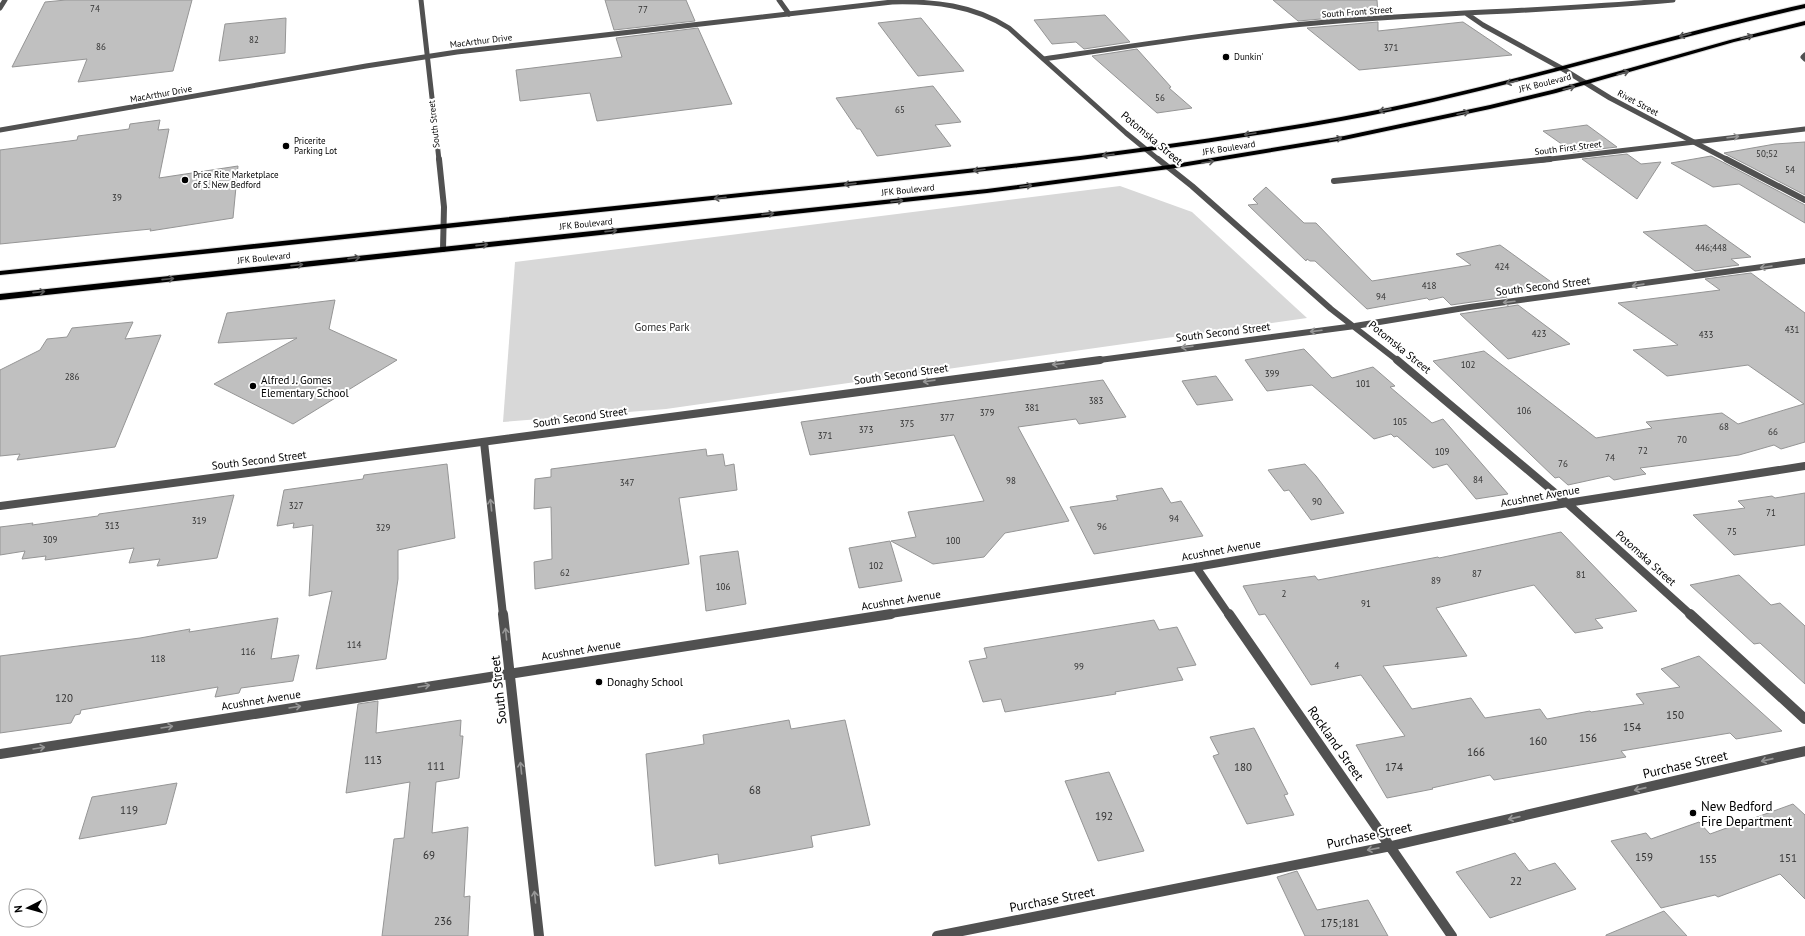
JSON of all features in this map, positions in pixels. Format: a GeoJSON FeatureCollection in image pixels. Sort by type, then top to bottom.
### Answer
{"type":"FeatureCollection","features":[{"type":"Feature","properties":{"kind":"main road","name":"JFK Boulevard"},"geometry":{"type":"LineString","coordinates":[[0,273],[962,172],[1203,142],[1345,118],[1458,94],[1563,69],[1743,20],[1805,6]]}},
{"type":"Feature","properties":{"kind":"main road","name":"JFK Boulevard"},"geometry":{"type":"LineString","coordinates":[[0,297],[979,192],[1169,168],[1344,138],[1490,107],[1585,83],[1732,41],[1805,23]]}},
{"type":"Feature","properties":{"kind":"street"},"geometry":{"type":"LineString","coordinates":[[0,8],[5,0]]}},
{"type":"Feature","properties":{"kind":"street","name":"South Street"},"geometry":{"type":"LineString","coordinates":[[422,0],[444,207],[443,249]]}},
{"type":"Feature","properties":{"kind":"street"},"geometry":{"type":"LineString","coordinates":[[779,0],[789,14]]}},
{"type":"Feature","properties":{"kind":"street","name":"South Front Street"},"geometry":{"type":"LineString","coordinates":[[1044,59],[1240,31],[1361,19],[1587,8],[1671,0]]}},
{"type":"Feature","properties":{"kind":"street","name":"MacArthur Drive"},"geometry":{"type":"LineString","coordinates":[[0,130],[427,56],[789,14],[908,2],[946,4],[968,9]]}},
{"type":"Feature","properties":{"kind":"street","name":"Potomska Street"},"geometry":{"type":"LineString","coordinates":[[968,9],[986,14],[1001,22],[1331,309],[1377,343],[1568,503],[1805,719]]}},
{"type":"Feature","properties":{"kind":"street","name":"Rivet Street"},"geometry":{"type":"LineString","coordinates":[[1467,14],[1483,25],[1675,133],[1805,200]]}},
{"type":"Feature","properties":{"kind":"street","name":"South First Street"},"geometry":{"type":"LineString","coordinates":[[1334,181],[1457,169],[1805,129]]}},
{"type":"Feature","properties":{"kind":"street","name":"South Second Street"},"geometry":{"type":"LineString","coordinates":[[0,506],[1355,326],[1470,307],[1805,261]]}},
{"type":"Feature","properties":{"kind":"street","name":"South Street"},"geometry":{"type":"LineString","coordinates":[[484,442],[540,936]]}},
{"type":"Feature","properties":{"kind":"street","name":"Acushnet Avenue"},"geometry":{"type":"LineString","coordinates":[[0,754],[510,672],[1196,567],[1568,503],[1805,466]]}},
{"type":"Feature","properties":{"kind":"street","name":"Rockland Street"},"geometry":{"type":"LineString","coordinates":[[1196,567],[1452,936]]}},
{"type":"Feature","properties":{"kind":"street","name":"Purchase Street"},"geometry":{"type":"LineString","coordinates":[[937,936],[1391,846],[1805,751]]}},
{"type":"Feature","properties":{"kind":"green space","name":"Gomes Park"},"geometry":{"type":"Polygon","coordinates":[[[1120,186],[1192,212],[1307,318],[666,409],[503,422],[515,262],[1120,186]]]}},
{"type":"Feature","properties":{"kind":"building"},"geometry":{"type":"Polygon","coordinates":[[[66,0],[192,0],[173,71],[78,82],[87,59],[12,67],[45,2],[66,0]]]}},
{"type":"Feature","properties":{"kind":"building"},"geometry":{"type":"Polygon","coordinates":[[[605,0],[686,0],[695,21],[614,30],[605,0]]]}},
{"type":"Feature","properties":{"kind":"building"},"geometry":{"type":"Polygon","coordinates":[[[1273,0],[1377,0],[1378,14],[1298,21],[1273,0]]]}},
{"type":"Feature","properties":{"kind":"building"},"geometry":{"type":"Polygon","coordinates":[[[1105,15],[1130,42],[1084,49],[1076,42],[1052,44],[1034,20],[1105,15]]]}},
{"type":"Feature","properties":{"kind":"building"},"geometry":{"type":"Polygon","coordinates":[[[286,18],[285,53],[219,61],[225,24],[286,18]]]}},
{"type":"Feature","properties":{"kind":"building"},"geometry":{"type":"Polygon","coordinates":[[[921,18],[964,71],[918,76],[878,23],[921,18]]]}},
{"type":"Feature","properties":{"kind":"building"},"geometry":{"type":"Polygon","coordinates":[[[1378,22],[1378,31],[1463,22],[1512,55],[1359,70],[1307,28],[1378,22]]]}},
{"type":"Feature","properties":{"kind":"building"},"geometry":{"type":"Polygon","coordinates":[[[698,28],[732,104],[597,121],[590,93],[520,101],[516,70],[622,57],[616,38],[698,28]]]}},
{"type":"Feature","properties":{"kind":"building"},"geometry":{"type":"Polygon","coordinates":[[[1137,49],[1171,87],[1169,88],[1192,108],[1157,113],[1092,56],[1137,49]]]}},
{"type":"Feature","properties":{"kind":"building"},"geometry":{"type":"Polygon","coordinates":[[[933,86],[961,122],[935,125],[951,146],[877,156],[860,129],[857,129],[836,98],[933,86]]]}},
{"type":"Feature","properties":{"kind":"building"},"geometry":{"type":"Polygon","coordinates":[[[160,120],[158,130],[169,129],[159,178],[238,166],[233,218],[150,231],[151,229],[0,244],[0,150],[77,140],[78,136],[129,129],[130,124],[160,120]]]}},
{"type":"Feature","properties":{"kind":"building"},"geometry":{"type":"Polygon","coordinates":[[[1587,125],[1617,147],[1573,152],[1543,131],[1587,125]]]}},
{"type":"Feature","properties":{"kind":"building"},"geometry":{"type":"Polygon","coordinates":[[[1805,142],[1805,195],[1724,153],[1775,144],[1805,142]]]}},
{"type":"Feature","properties":{"kind":"building"},"geometry":{"type":"Polygon","coordinates":[[[1627,154],[1641,164],[1661,162],[1637,199],[1582,159],[1627,154]]]}},
{"type":"Feature","properties":{"kind":"building"},"geometry":{"type":"Polygon","coordinates":[[[1711,156],[1805,205],[1805,223],[1739,184],[1713,187],[1671,163],[1711,156]]]}},
{"type":"Feature","properties":{"kind":"building"},"geometry":{"type":"Polygon","coordinates":[[[1266,187],[1304,223],[1316,223],[1372,281],[1471,265],[1456,254],[1500,245],[1554,284],[1499,292],[1507,297],[1451,305],[1443,297],[1429,300],[1427,298],[1367,309],[1315,261],[1310,261],[1307,259],[1306,261],[1248,205],[1258,204],[1253,199],[1266,187]]]}},
{"type":"Feature","properties":{"kind":"building"},"geometry":{"type":"Polygon","coordinates":[[[1706,225],[1751,257],[1731,259],[1739,265],[1695,271],[1643,232],[1706,225]]]}},
{"type":"Feature","properties":{"kind":"building"},"geometry":{"type":"Polygon","coordinates":[[[1751,273],[1805,313],[1805,442],[1781,449],[1774,445],[1739,455],[1640,468],[1646,474],[1614,480],[1609,476],[1568,485],[1559,477],[1555,478],[1433,361],[1484,351],[1596,438],[1652,428],[1646,422],[1722,413],[1738,424],[1804,404],[1748,365],[1667,376],[1633,350],[1678,345],[1618,303],[1720,290],[1705,279],[1751,273]]]}},
{"type":"Feature","properties":{"kind":"building"},"geometry":{"type":"Polygon","coordinates":[[[335,300],[329,329],[397,360],[293,424],[214,384],[297,338],[218,343],[227,313],[335,300]]]}},
{"type":"Feature","properties":{"kind":"building"},"geometry":{"type":"Polygon","coordinates":[[[1518,305],[1570,344],[1508,359],[1460,314],[1518,305]]]}},
{"type":"Feature","properties":{"kind":"building"},"geometry":{"type":"Polygon","coordinates":[[[133,322],[125,339],[161,335],[115,447],[17,460],[20,454],[0,456],[0,370],[40,350],[47,339],[67,337],[72,328],[133,322]]]}},
{"type":"Feature","properties":{"kind":"building"},"geometry":{"type":"Polygon","coordinates":[[[1304,349],[1332,378],[1373,367],[1395,386],[1390,387],[1432,423],[1443,419],[1508,494],[1476,499],[1447,464],[1433,468],[1397,436],[1394,437],[1391,434],[1374,439],[1312,385],[1267,391],[1245,360],[1304,349]]]}},
{"type":"Feature","properties":{"kind":"building"},"geometry":{"type":"Polygon","coordinates":[[[1216,376],[1233,400],[1197,405],[1182,381],[1216,376]]]}},
{"type":"Feature","properties":{"kind":"building"},"geometry":{"type":"Polygon","coordinates":[[[1103,380],[1126,417],[1079,424],[1076,419],[1018,427],[1069,521],[1005,533],[984,557],[933,564],[891,541],[916,537],[908,512],[984,501],[954,435],[810,455],[801,422],[1103,380]]]}},
{"type":"Feature","properties":{"kind":"building"},"geometry":{"type":"Polygon","coordinates":[[[706,449],[707,456],[723,454],[725,466],[734,464],[737,490],[679,498],[689,564],[535,589],[534,562],[552,559],[551,507],[534,509],[535,479],[551,477],[551,469],[706,449]]]}},
{"type":"Feature","properties":{"kind":"building"},"geometry":{"type":"Polygon","coordinates":[[[447,464],[455,538],[398,550],[398,579],[386,659],[316,669],[332,591],[309,596],[313,525],[293,528],[294,523],[277,526],[284,490],[363,479],[364,475],[447,464]]]}},
{"type":"Feature","properties":{"kind":"building"},"geometry":{"type":"Polygon","coordinates":[[[1305,464],[1344,513],[1311,520],[1289,490],[1284,491],[1268,470],[1305,464]]]}},
{"type":"Feature","properties":{"kind":"building"},"geometry":{"type":"Polygon","coordinates":[[[1162,488],[1171,503],[1181,501],[1203,536],[1094,554],[1070,507],[1118,500],[1116,496],[1162,488]]]}},
{"type":"Feature","properties":{"kind":"building"},"geometry":{"type":"Polygon","coordinates":[[[1805,493],[1805,545],[1734,555],[1693,515],[1745,508],[1738,501],[1772,496],[1775,498],[1805,493]]]}},
{"type":"Feature","properties":{"kind":"building"},"geometry":{"type":"Polygon","coordinates":[[[234,495],[217,558],[157,566],[160,559],[129,563],[134,548],[45,560],[46,556],[22,559],[25,551],[0,555],[0,527],[33,523],[32,525],[98,516],[99,514],[234,495]]]}},
{"type":"Feature","properties":{"kind":"building"},"geometry":{"type":"Polygon","coordinates":[[[1561,532],[1637,611],[1595,619],[1603,628],[1575,633],[1534,585],[1436,608],[1467,656],[1383,666],[1412,709],[1471,698],[1485,718],[1540,709],[1547,719],[1590,711],[1644,704],[1636,694],[1680,687],[1661,669],[1699,656],[1782,731],[1736,739],[1730,733],[1621,751],[1626,757],[1494,780],[1490,775],[1432,788],[1433,789],[1387,798],[1356,745],[1405,736],[1361,675],[1311,685],[1265,614],[1259,615],[1243,586],[1315,576],[1318,580],[1439,558],[1561,532]]]}},
{"type":"Feature","properties":{"kind":"building"},"geometry":{"type":"Polygon","coordinates":[[[890,541],[902,581],[859,588],[849,548],[890,541]]]}},
{"type":"Feature","properties":{"kind":"building"},"geometry":{"type":"Polygon","coordinates":[[[738,551],[746,604],[706,611],[700,556],[738,551]]]}},
{"type":"Feature","properties":{"kind":"building"},"geometry":{"type":"Polygon","coordinates":[[[1739,575],[1771,605],[1780,603],[1805,626],[1805,684],[1760,643],[1754,644],[1690,585],[1739,575]]]}},
{"type":"Feature","properties":{"kind":"building"},"geometry":{"type":"Polygon","coordinates":[[[278,618],[271,659],[299,655],[293,681],[241,688],[239,693],[215,697],[218,687],[81,710],[80,714],[75,715],[71,723],[0,733],[0,656],[140,638],[190,629],[189,632],[278,618]]]}},
{"type":"Feature","properties":{"kind":"building"},"geometry":{"type":"Polygon","coordinates":[[[1154,620],[1159,630],[1177,627],[1196,665],[1177,668],[1183,680],[1115,692],[1116,694],[1005,712],[1001,699],[983,702],[969,661],[987,658],[984,648],[1154,620]]]}},
{"type":"Feature","properties":{"kind":"building"},"geometry":{"type":"Polygon","coordinates":[[[378,701],[376,733],[461,720],[460,736],[463,736],[459,778],[436,782],[432,833],[468,827],[464,897],[470,896],[468,936],[382,936],[394,839],[404,838],[410,782],[346,793],[358,704],[378,701]]]}},
{"type":"Feature","properties":{"kind":"building"},"geometry":{"type":"Polygon","coordinates":[[[789,720],[791,729],[845,720],[870,825],[811,836],[813,847],[719,864],[718,854],[655,866],[646,754],[704,744],[703,735],[789,720]]]}},
{"type":"Feature","properties":{"kind":"building"},"geometry":{"type":"Polygon","coordinates":[[[1254,728],[1288,794],[1284,795],[1294,815],[1247,824],[1213,756],[1219,754],[1210,737],[1254,728]]]}},
{"type":"Feature","properties":{"kind":"building"},"geometry":{"type":"Polygon","coordinates":[[[1109,772],[1144,851],[1098,861],[1065,781],[1109,772]]]}},
{"type":"Feature","properties":{"kind":"building"},"geometry":{"type":"Polygon","coordinates":[[[177,783],[166,824],[79,839],[92,797],[177,783]]]}},
{"type":"Feature","properties":{"kind":"building"},"geometry":{"type":"Polygon","coordinates":[[[1793,804],[1805,815],[1805,899],[1780,874],[1718,897],[1715,895],[1661,908],[1611,841],[1646,833],[1651,839],[1699,822],[1710,834],[1793,804]]]}},
{"type":"Feature","properties":{"kind":"building"},"geometry":{"type":"Polygon","coordinates":[[[1515,853],[1529,871],[1555,863],[1576,889],[1490,918],[1456,872],[1515,853]]]}},
{"type":"Feature","properties":{"kind":"building"},"geometry":{"type":"Polygon","coordinates":[[[1297,871],[1317,910],[1368,900],[1388,936],[1305,936],[1277,877],[1297,871]]]}},
{"type":"Feature","properties":{"kind":"building"},"geometry":{"type":"Polygon","coordinates":[[[1664,911],[1687,936],[1606,936],[1606,935],[1664,911]]]}},
{"type":"Feature","properties":{"kind":"place","name":"Dunkin'"},"geometry":{"type":"Point","coordinates":[1226,57]}},
{"type":"Feature","properties":{"kind":"place","name":"Pricerite Parking Lot"},"geometry":{"type":"Point","coordinates":[286,146]}},
{"type":"Feature","properties":{"kind":"place","name":"Price Rite Marketplace of S. New Bedford"},"geometry":{"type":"Point","coordinates":[185,180]}},
{"type":"Feature","properties":{"kind":"place","name":"Alfred J. Gomes Elementary School"},"geometry":{"type":"Point","coordinates":[253,386]}},
{"type":"Feature","properties":{"kind":"place","name":"Donaghy School"},"geometry":{"type":"Point","coordinates":[599,682]}},
{"type":"Feature","properties":{"kind":"place","name":"New Bedford Fire Department"},"geometry":{"type":"Point","coordinates":[1693,813]}}]}
